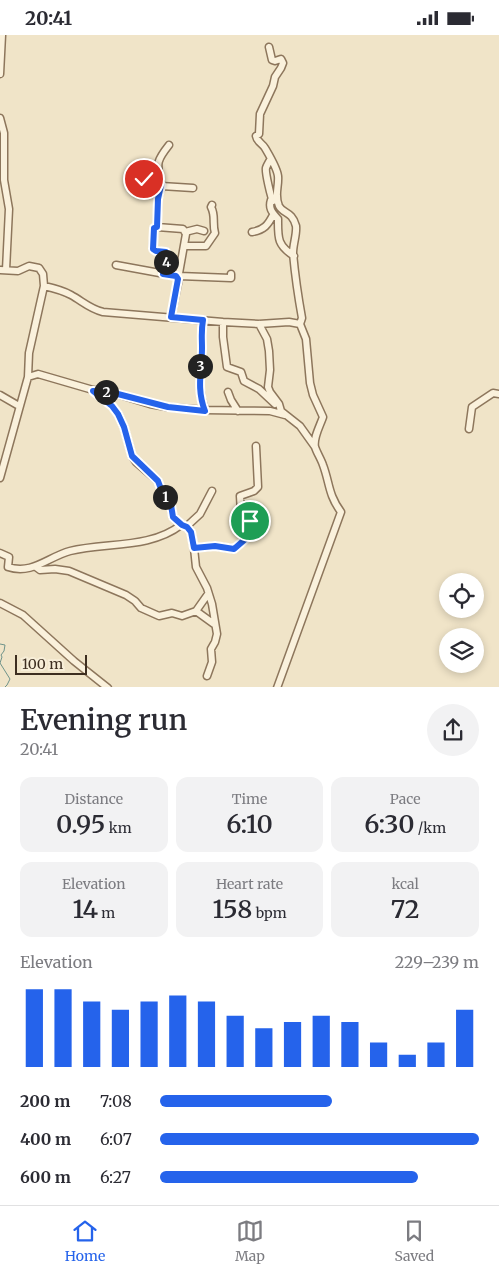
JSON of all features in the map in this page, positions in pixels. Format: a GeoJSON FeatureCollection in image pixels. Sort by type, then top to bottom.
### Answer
{"type":"FeatureCollection","features":[{"type":"Feature","properties":{"kind":"street"},"geometry":{"type":"LineString","coordinates":[[0,74],[2,35]]}},
{"type":"Feature","properties":{"kind":"street"},"geometry":{"type":"LineString","coordinates":[[269,47],[272,60],[281,59],[283,63],[274,77],[273,86],[260,114],[259,134],[256,136],[257,140],[264,146],[278,175],[276,194],[278,204],[281,210],[288,212],[294,220],[296,229],[293,243],[295,276],[302,318],[300,324],[306,339],[310,383],[323,417],[317,434],[315,448]]}},
{"type":"Feature","properties":{"kind":"street"},"geometry":{"type":"LineString","coordinates":[[0,118],[4,133],[4,180],[10,209],[3,270],[18,271],[29,266],[40,268],[43,274],[44,287],[29,353],[28,377],[0,477]]}},
{"type":"Feature","properties":{"kind":"street"},"geometry":{"type":"LineString","coordinates":[[163,274],[167,254],[166,252],[153,249],[154,228],[157,227],[158,199],[161,185],[157,165],[169,145]]}},
{"type":"Feature","properties":{"kind":"street"},"geometry":{"type":"LineString","coordinates":[[270,160],[266,168],[272,200],[270,209],[278,219],[279,242],[294,256]]}},
{"type":"Feature","properties":{"kind":"street"},"geometry":{"type":"LineString","coordinates":[[143,165],[145,184],[149,187],[157,184],[193,188]]}},
{"type":"Feature","properties":{"kind":"street"},"geometry":{"type":"LineString","coordinates":[[272,200],[278,204]]}},
{"type":"Feature","properties":{"kind":"street"},"geometry":{"type":"LineString","coordinates":[[184,246],[206,246],[208,244],[208,241],[215,233],[213,227],[213,220],[215,218],[212,205]]}},
{"type":"Feature","properties":{"kind":"street"},"geometry":{"type":"LineString","coordinates":[[252,232],[269,224],[273,215]]}},
{"type":"Feature","properties":{"kind":"street"},"geometry":{"type":"LineString","coordinates":[[157,227],[183,229],[186,234],[171,317]]}},
{"type":"Feature","properties":{"kind":"street"},"geometry":{"type":"LineString","coordinates":[[184,232],[198,229],[204,231]]}},
{"type":"Feature","properties":{"kind":"street"},"geometry":{"type":"LineString","coordinates":[[116,265],[179,278],[231,278],[231,274]]}},
{"type":"Feature","properties":{"kind":"street"},"geometry":{"type":"LineString","coordinates":[[44,287],[60,290],[73,296],[92,310],[126,315],[259,324],[289,322],[300,324]]}},
{"type":"Feature","properties":{"kind":"street"},"geometry":{"type":"LineString","coordinates":[[203,320],[200,335],[202,347],[199,377],[200,395],[205,411]]}},
{"type":"Feature","properties":{"kind":"street"},"geometry":{"type":"LineString","coordinates":[[223,322],[227,367],[241,372],[244,381],[259,389],[284,414],[300,426],[324,465],[333,501],[341,512],[277,687]]}},
{"type":"Feature","properties":{"kind":"street"},"geometry":{"type":"LineString","coordinates":[[259,324],[267,339],[269,351],[270,370],[268,387],[284,414]]}},
{"type":"Feature","properties":{"kind":"street"},"geometry":{"type":"LineString","coordinates":[[28,377],[38,374],[93,391],[114,393],[168,407],[205,411],[270,411],[284,414]]}},
{"type":"Feature","properties":{"kind":"street"},"geometry":{"type":"LineString","coordinates":[[93,391],[112,406],[118,414],[124,427],[132,456],[158,481],[171,505],[173,517],[191,532],[196,567],[208,589],[217,633],[211,649],[211,669],[207,675]]}},
{"type":"Feature","properties":{"kind":"street"},"geometry":{"type":"LineString","coordinates":[[228,392],[238,411]]}},
{"type":"Feature","properties":{"kind":"street"},"geometry":{"type":"LineString","coordinates":[[469,429],[472,407],[494,393],[499,394]]}},
{"type":"Feature","properties":{"kind":"street"},"geometry":{"type":"LineString","coordinates":[[0,395],[19,406]]}},
{"type":"Feature","properties":{"kind":"street"},"geometry":{"type":"LineString","coordinates":[[228,411],[232,401]]}},
{"type":"Feature","properties":{"kind":"street"},"geometry":{"type":"LineString","coordinates":[[194,548],[215,546],[234,549],[258,528],[241,512],[240,497],[254,491],[258,487],[256,445]]}},
{"type":"Feature","properties":{"kind":"street"},"geometry":{"type":"LineString","coordinates":[[0,553],[9,557],[8,567],[14,569],[36,567],[70,551],[144,540],[184,526],[200,514],[212,491]]}},
{"type":"Feature","properties":{"kind":"street"},"geometry":{"type":"LineString","coordinates":[[36,567],[40,570],[55,569],[68,571],[126,595],[141,608],[159,616],[172,613],[182,615],[196,611],[208,594]]}},
{"type":"Feature","properties":{"kind":"street"},"geometry":{"type":"LineString","coordinates":[[0,603],[23,615],[74,661],[108,687]]}},
{"type":"Feature","properties":{"kind":"street"},"geometry":{"type":"LineString","coordinates":[[196,611],[214,624]]}},
{"type":"Feature","properties":{"kind":"waterway"},"geometry":{"type":"LineString","coordinates":[[0,644],[5,645],[0,663],[10,679],[5,687]]}},
{"type":"Feature","properties":{"kind":"route"},"geometry":{"type":"LineString","coordinates":[[144,179],[145,184],[149,187],[157,184],[161,185],[159,187],[157,227],[154,228],[153,249],[166,252],[167,254],[163,274],[176,276],[178,279],[171,317],[203,320],[200,335],[202,347],[199,377],[200,395],[205,411],[150,404],[114,393],[93,391],[112,406],[118,414],[124,427],[132,456],[136,462],[142,465],[158,481],[171,505],[173,517],[191,532],[194,548],[215,546],[234,549],[258,528],[250,521]]}}]}
